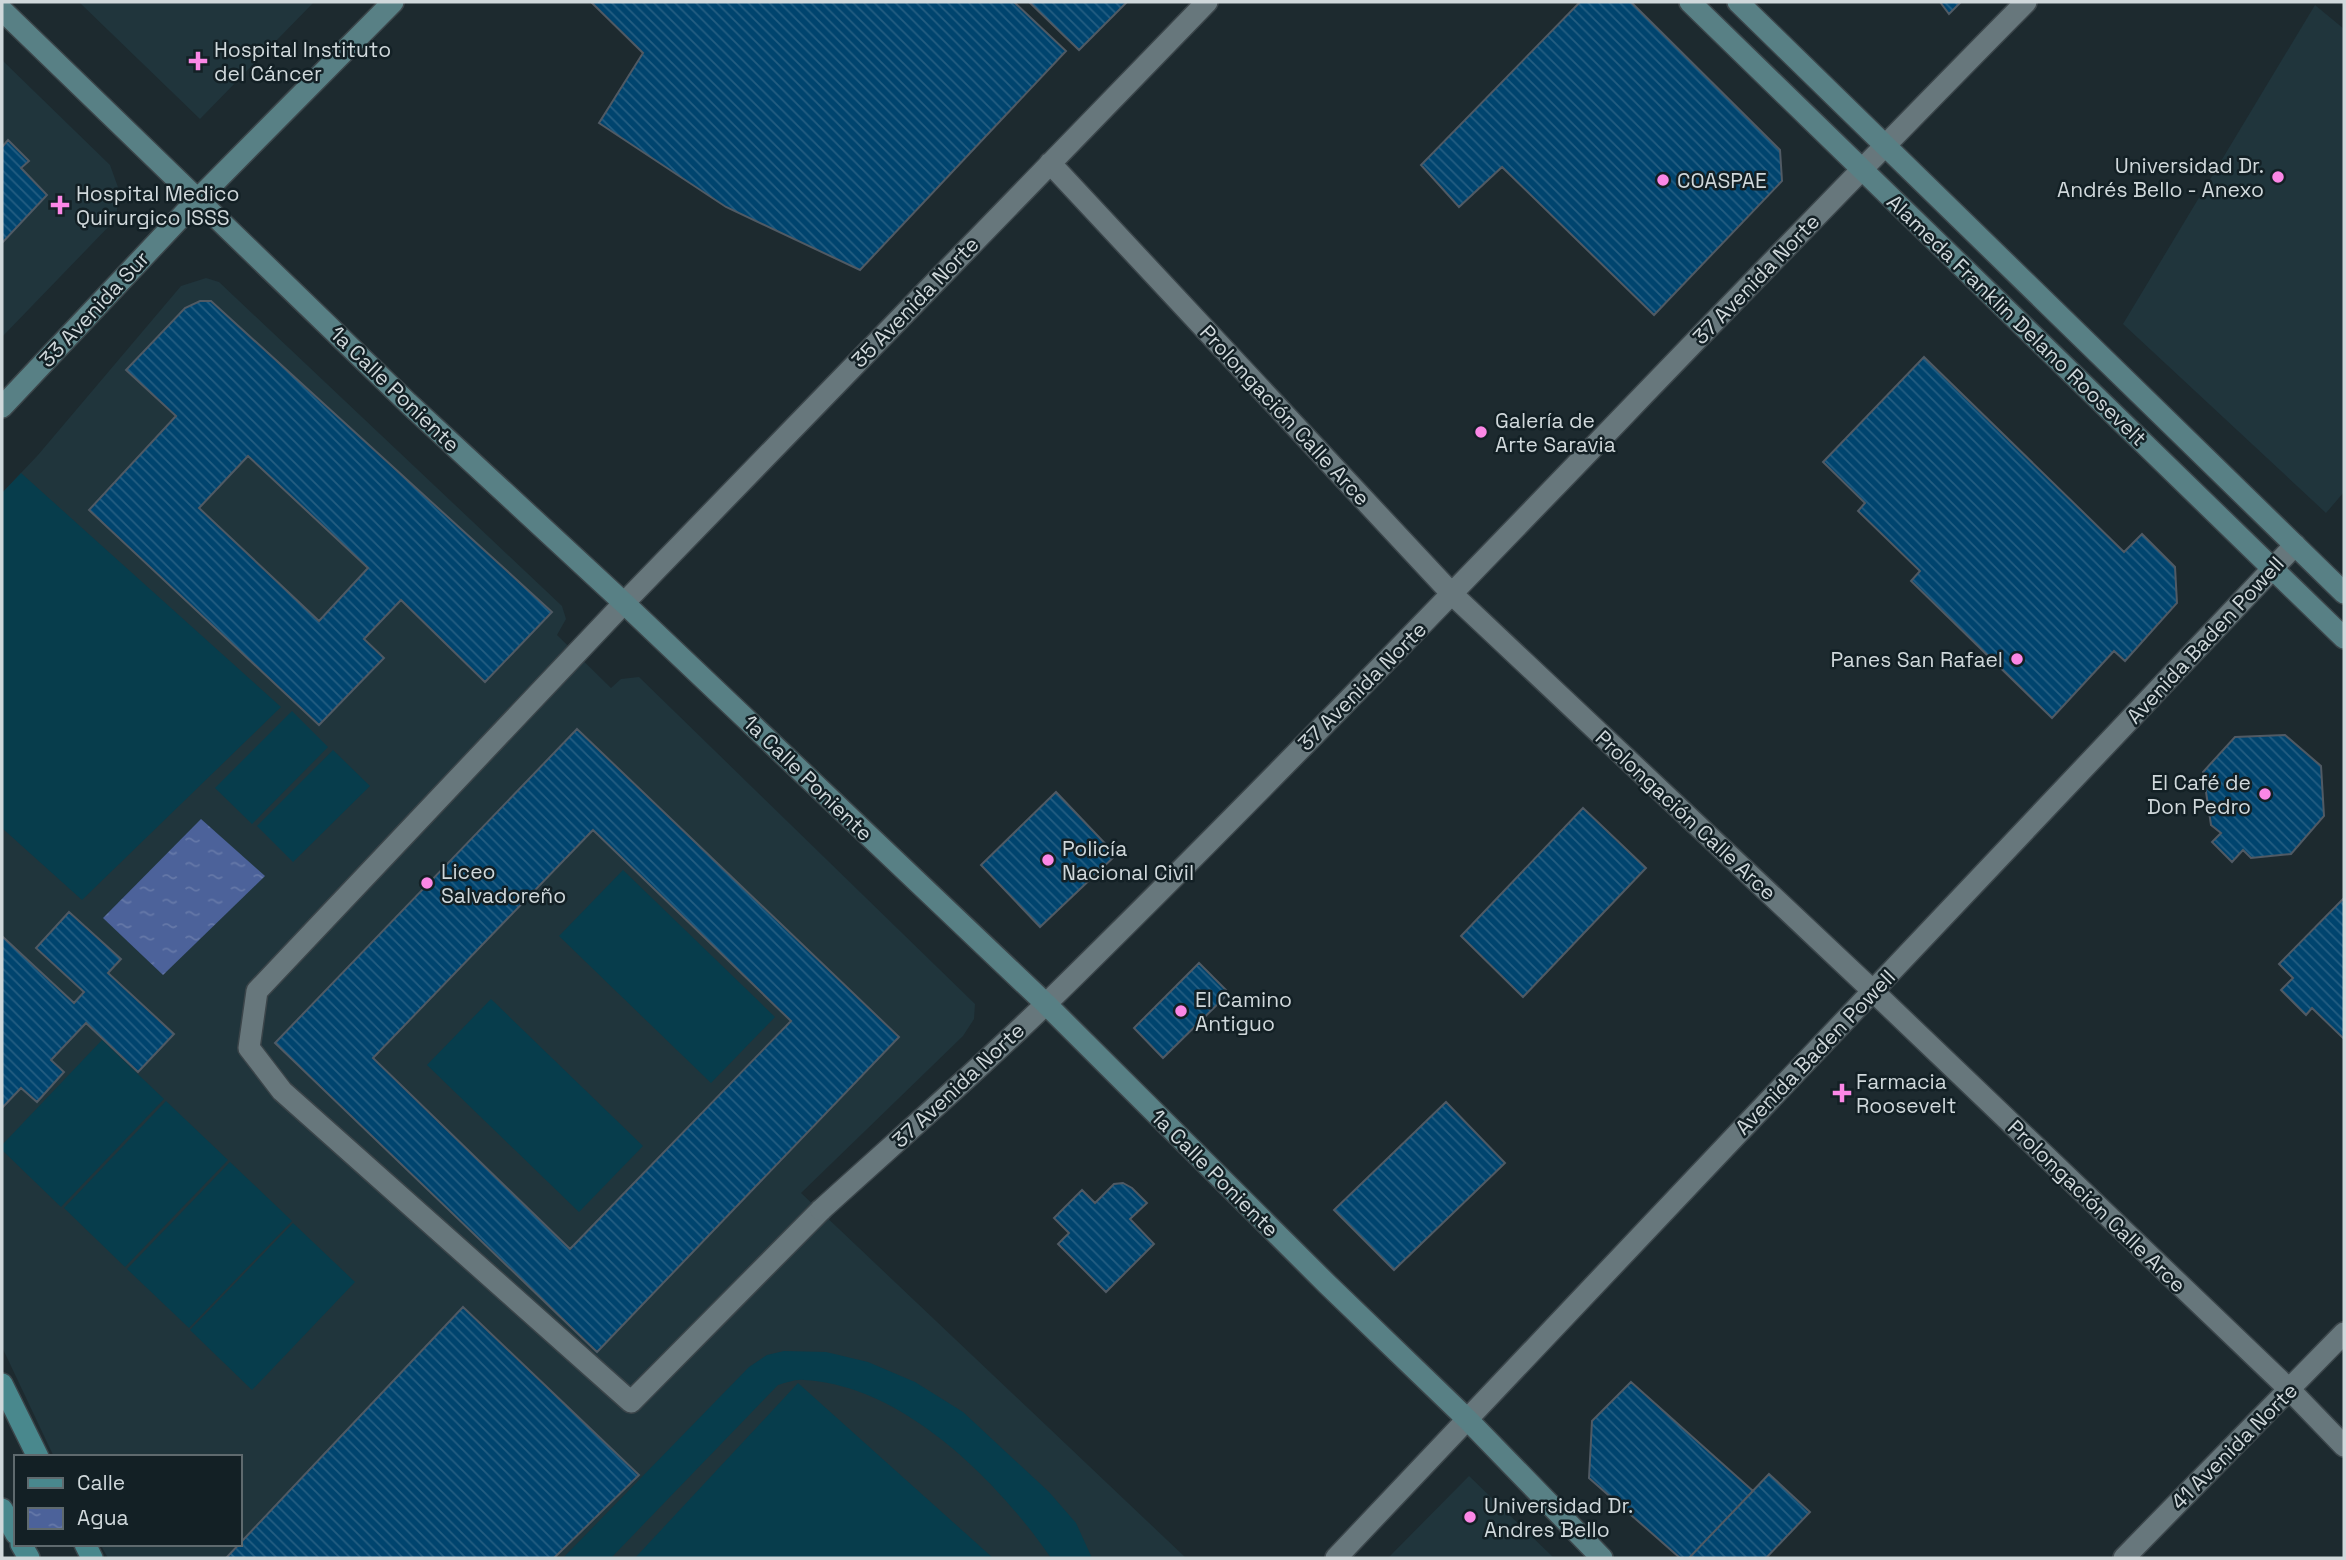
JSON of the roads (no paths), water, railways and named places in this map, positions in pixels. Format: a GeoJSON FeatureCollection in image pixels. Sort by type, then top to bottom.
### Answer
{"type":"FeatureCollection","features":[{"type":"Feature","properties":{"kind":"main road"},"geometry":{"type":"LineString","coordinates":[[2,1384],[37,1455]]}},
{"type":"Feature","properties":{"kind":"main road"},"geometry":{"type":"LineString","coordinates":[[2,1509],[14,1530]]}},
{"type":"Feature","properties":{"kind":"street","name":"33 Avenida Sur"},"geometry":{"type":"LineString","coordinates":[[2,407],[198,199],[393,2]]}},
{"type":"Feature","properties":{"kind":"street","name":"35 Avenida Norte"},"geometry":{"type":"LineString","coordinates":[[821,1210],[631,1402],[282,1091],[248,1048],[257,990],[624,603],[1207,2]]}},
{"type":"Feature","properties":{"kind":"street","name":"Alameda Franklin Delano Roosevelt"},"geometry":{"type":"LineString","coordinates":[[1690,2],[2344,638]]}},
{"type":"Feature","properties":{"kind":"street","name":"Alameda Franklin Delano Roosevelt"},"geometry":{"type":"LineString","coordinates":[[1738,2],[2344,593]]}},
{"type":"Feature","properties":{"kind":"street","name":"37 Avenida Norte"},"geometry":{"type":"LineString","coordinates":[[821,1210],[1046,1004],[1453,595],[1884,144],[2026,2]]}},
{"type":"Feature","properties":{"kind":"street","name":"1a Calle Poniente"},"geometry":{"type":"LineString","coordinates":[[2,10],[408,402],[1046,1004],[1466,1419],[1602,1558]]}},
{"type":"Feature","properties":{"kind":"street","name":"Prolongación Calle Arce"},"geometry":{"type":"LineString","coordinates":[[1049,163],[1453,595],[1873,991],[2290,1390],[2344,1446]]}},
{"type":"Feature","properties":{"kind":"street","name":"Avenida Baden Powell"},"geometry":{"type":"LineString","coordinates":[[1336,1558],[2295,545]]}},
{"type":"Feature","properties":{"kind":"street","name":"41 Avenida Norte"},"geometry":{"type":"LineString","coordinates":[[2124,1558],[2344,1333]]}},
{"type":"Feature","properties":{"kind":"water"},"geometry":{"type":"Polygon","coordinates":[[[201,819],[265,876],[163,975],[103,918],[201,819]]]}},
{"type":"Feature","properties":{"kind":"place","name":"Hospital Instituto del Cáncer"},"geometry":{"type":"Point","coordinates":[198,61]}},
{"type":"Feature","properties":{"kind":"place","name":"Universidad Dr. Andrés Bello - Anexo"},"geometry":{"type":"Point","coordinates":[2278,177]}},
{"type":"Feature","properties":{"kind":"place","name":"COASPAE"},"geometry":{"type":"Point","coordinates":[1663,180]}},
{"type":"Feature","properties":{"kind":"place","name":"Hospital Medico Quirurgico ISSS"},"geometry":{"type":"Point","coordinates":[60,205]}},
{"type":"Feature","properties":{"kind":"place","name":"Galería de Arte Saravia"},"geometry":{"type":"Point","coordinates":[1481,432]}},
{"type":"Feature","properties":{"kind":"place","name":"Panes San Rafael"},"geometry":{"type":"Point","coordinates":[2017,659]}},
{"type":"Feature","properties":{"kind":"place","name":"El Café de Don Pedro"},"geometry":{"type":"Point","coordinates":[2265,794]}},
{"type":"Feature","properties":{"kind":"place","name":"Policía Nacional Civil"},"geometry":{"type":"Point","coordinates":[1048,860]}},
{"type":"Feature","properties":{"kind":"place","name":"Liceo Salvadoreño"},"geometry":{"type":"Point","coordinates":[427,883]}},
{"type":"Feature","properties":{"kind":"place","name":"El Camino Antiguo"},"geometry":{"type":"Point","coordinates":[1181,1011]}},
{"type":"Feature","properties":{"kind":"place","name":"Farmacia Roosevelt"},"geometry":{"type":"Point","coordinates":[1842,1093]}},
{"type":"Feature","properties":{"kind":"place","name":"Universidad Dr. Andres Bello"},"geometry":{"type":"Point","coordinates":[1470,1517]}}]}
